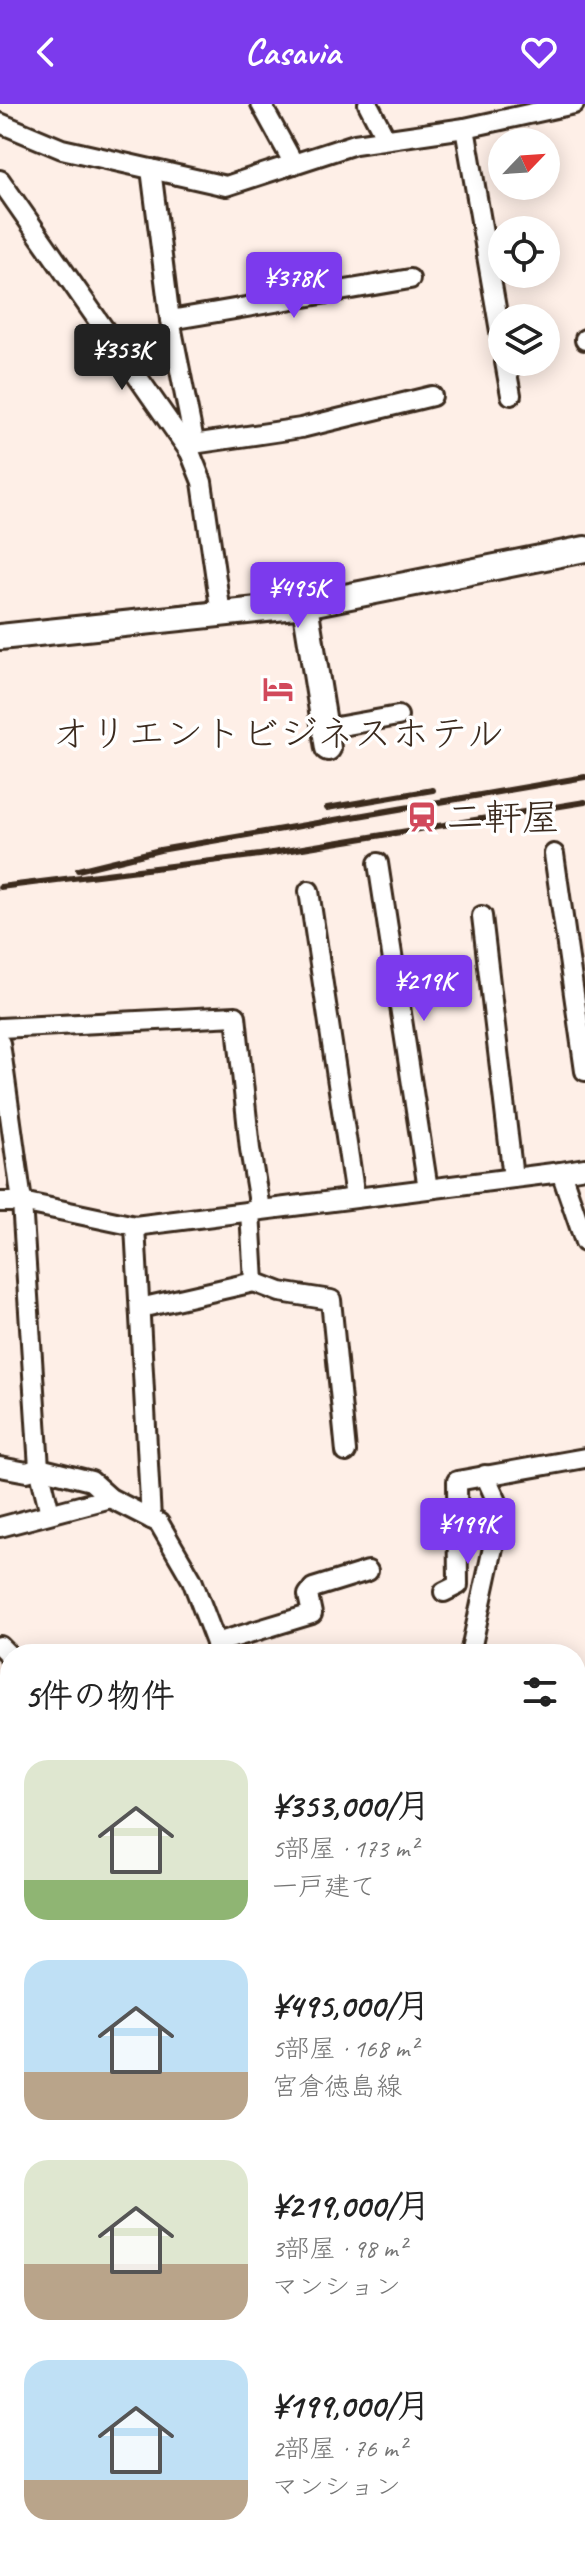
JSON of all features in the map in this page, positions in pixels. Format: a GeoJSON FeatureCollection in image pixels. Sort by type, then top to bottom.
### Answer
{"type":"FeatureCollection","features":[{"type":"Feature","properties":{"kind":"main road"},"geometry":{"type":"LineString","coordinates":[[0,637],[305,605],[585,549]]}},
{"type":"Feature","properties":{"kind":"main road"},"geometry":{"type":"LineString","coordinates":[[305,605],[327,739]]}},
{"type":"Feature","properties":{"kind":"street"},"geometry":{"type":"LineString","coordinates":[[261,104],[294,164]]}},
{"type":"Feature","properties":{"kind":"street"},"geometry":{"type":"LineString","coordinates":[[368,104],[386,139]]}},
{"type":"Feature","properties":{"kind":"street"},"geometry":{"type":"LineString","coordinates":[[0,123],[62,149],[226,186],[355,144],[465,128],[574,104]]}},
{"type":"Feature","properties":{"kind":"street"},"geometry":{"type":"LineString","coordinates":[[465,128],[495,304]]}},
{"type":"Feature","properties":{"kind":"street"},"geometry":{"type":"LineString","coordinates":[[151,169],[170,320],[192,448],[202,482],[221,614]]}},
{"type":"Feature","properties":{"kind":"street"},"geometry":{"type":"LineString","coordinates":[[0,180],[192,448]]}},
{"type":"Feature","properties":{"kind":"street"},"geometry":{"type":"LineString","coordinates":[[170,320],[410,279]]}},
{"type":"Feature","properties":{"kind":"street"},"geometry":{"type":"LineString","coordinates":[[508,376],[511,395]]}},
{"type":"Feature","properties":{"kind":"street"},"geometry":{"type":"LineString","coordinates":[[192,448],[301,428],[432,396]]}},
{"type":"Feature","properties":{"kind":"street"},"geometry":{"type":"LineString","coordinates":[[327,739],[398,716]]}},
{"type":"Feature","properties":{"kind":"street"},"geometry":{"type":"LineString","coordinates":[[554,854],[585,1071]]}},
{"type":"Feature","properties":{"kind":"street"},"geometry":{"type":"LineString","coordinates":[[378,863],[428,1189]]}},
{"type":"Feature","properties":{"kind":"street"},"geometry":{"type":"LineString","coordinates":[[309,891],[355,1197]]}},
{"type":"Feature","properties":{"kind":"street"},"geometry":{"type":"LineString","coordinates":[[482,916],[513,1178]]}},
{"type":"Feature","properties":{"kind":"street"},"geometry":{"type":"LineString","coordinates":[[0,1028],[236,1016],[255,1210],[254,1282]]}},
{"type":"Feature","properties":{"kind":"street"},"geometry":{"type":"LineString","coordinates":[[0,1043],[22,1202],[39,1468],[50,1513]]}},
{"type":"Feature","properties":{"kind":"street"},"geometry":{"type":"LineString","coordinates":[[0,1202],[22,1202],[135,1226],[585,1168]]}},
{"type":"Feature","properties":{"kind":"street"},"geometry":{"type":"LineString","coordinates":[[561,1172],[585,1242]]}},
{"type":"Feature","properties":{"kind":"street"},"geometry":{"type":"LineString","coordinates":[[135,1226],[151,1519]]}},
{"type":"Feature","properties":{"kind":"street"},"geometry":{"type":"LineString","coordinates":[[140,1308],[254,1282],[280,1292],[331,1300],[346,1452]]}},
{"type":"Feature","properties":{"kind":"street"},"geometry":{"type":"LineString","coordinates":[[444,1592],[458,1585],[457,1481],[585,1458]]}},
{"type":"Feature","properties":{"kind":"street"},"geometry":{"type":"LineString","coordinates":[[0,1467],[27,1472],[39,1468],[91,1481],[110,1498],[159,1523],[192,1580],[215,1644]]}},
{"type":"Feature","properties":{"kind":"street"},"geometry":{"type":"LineString","coordinates":[[472,1644],[497,1529],[498,1504],[485,1475]]}},
{"type":"Feature","properties":{"kind":"street"},"geometry":{"type":"LineString","coordinates":[[0,1527],[110,1498]]}},
{"type":"Feature","properties":{"kind":"street"},"geometry":{"type":"LineString","coordinates":[[231,1644],[312,1614],[308,1595],[313,1588],[368,1571]]}},
{"type":"Feature","properties":{"kind":"railway"},"geometry":{"type":"LineString","coordinates":[[78,870],[160,850],[585,777]]}},
{"type":"Feature","properties":{"kind":"railway"},"geometry":{"type":"LineString","coordinates":[[327,808],[433,790]]}},
{"type":"Feature","properties":{"kind":"railway"},"geometry":{"type":"LineString","coordinates":[[0,887],[260,855],[585,802]]}},
{"type":"Feature","properties":{"kind":"place","name":"オリエントビジネスホテル"},"geometry":{"type":"Point","coordinates":[278,689]}},
{"type":"Feature","properties":{"kind":"place","name":"二軒屋"},"geometry":{"type":"Point","coordinates":[422,817]}}]}
